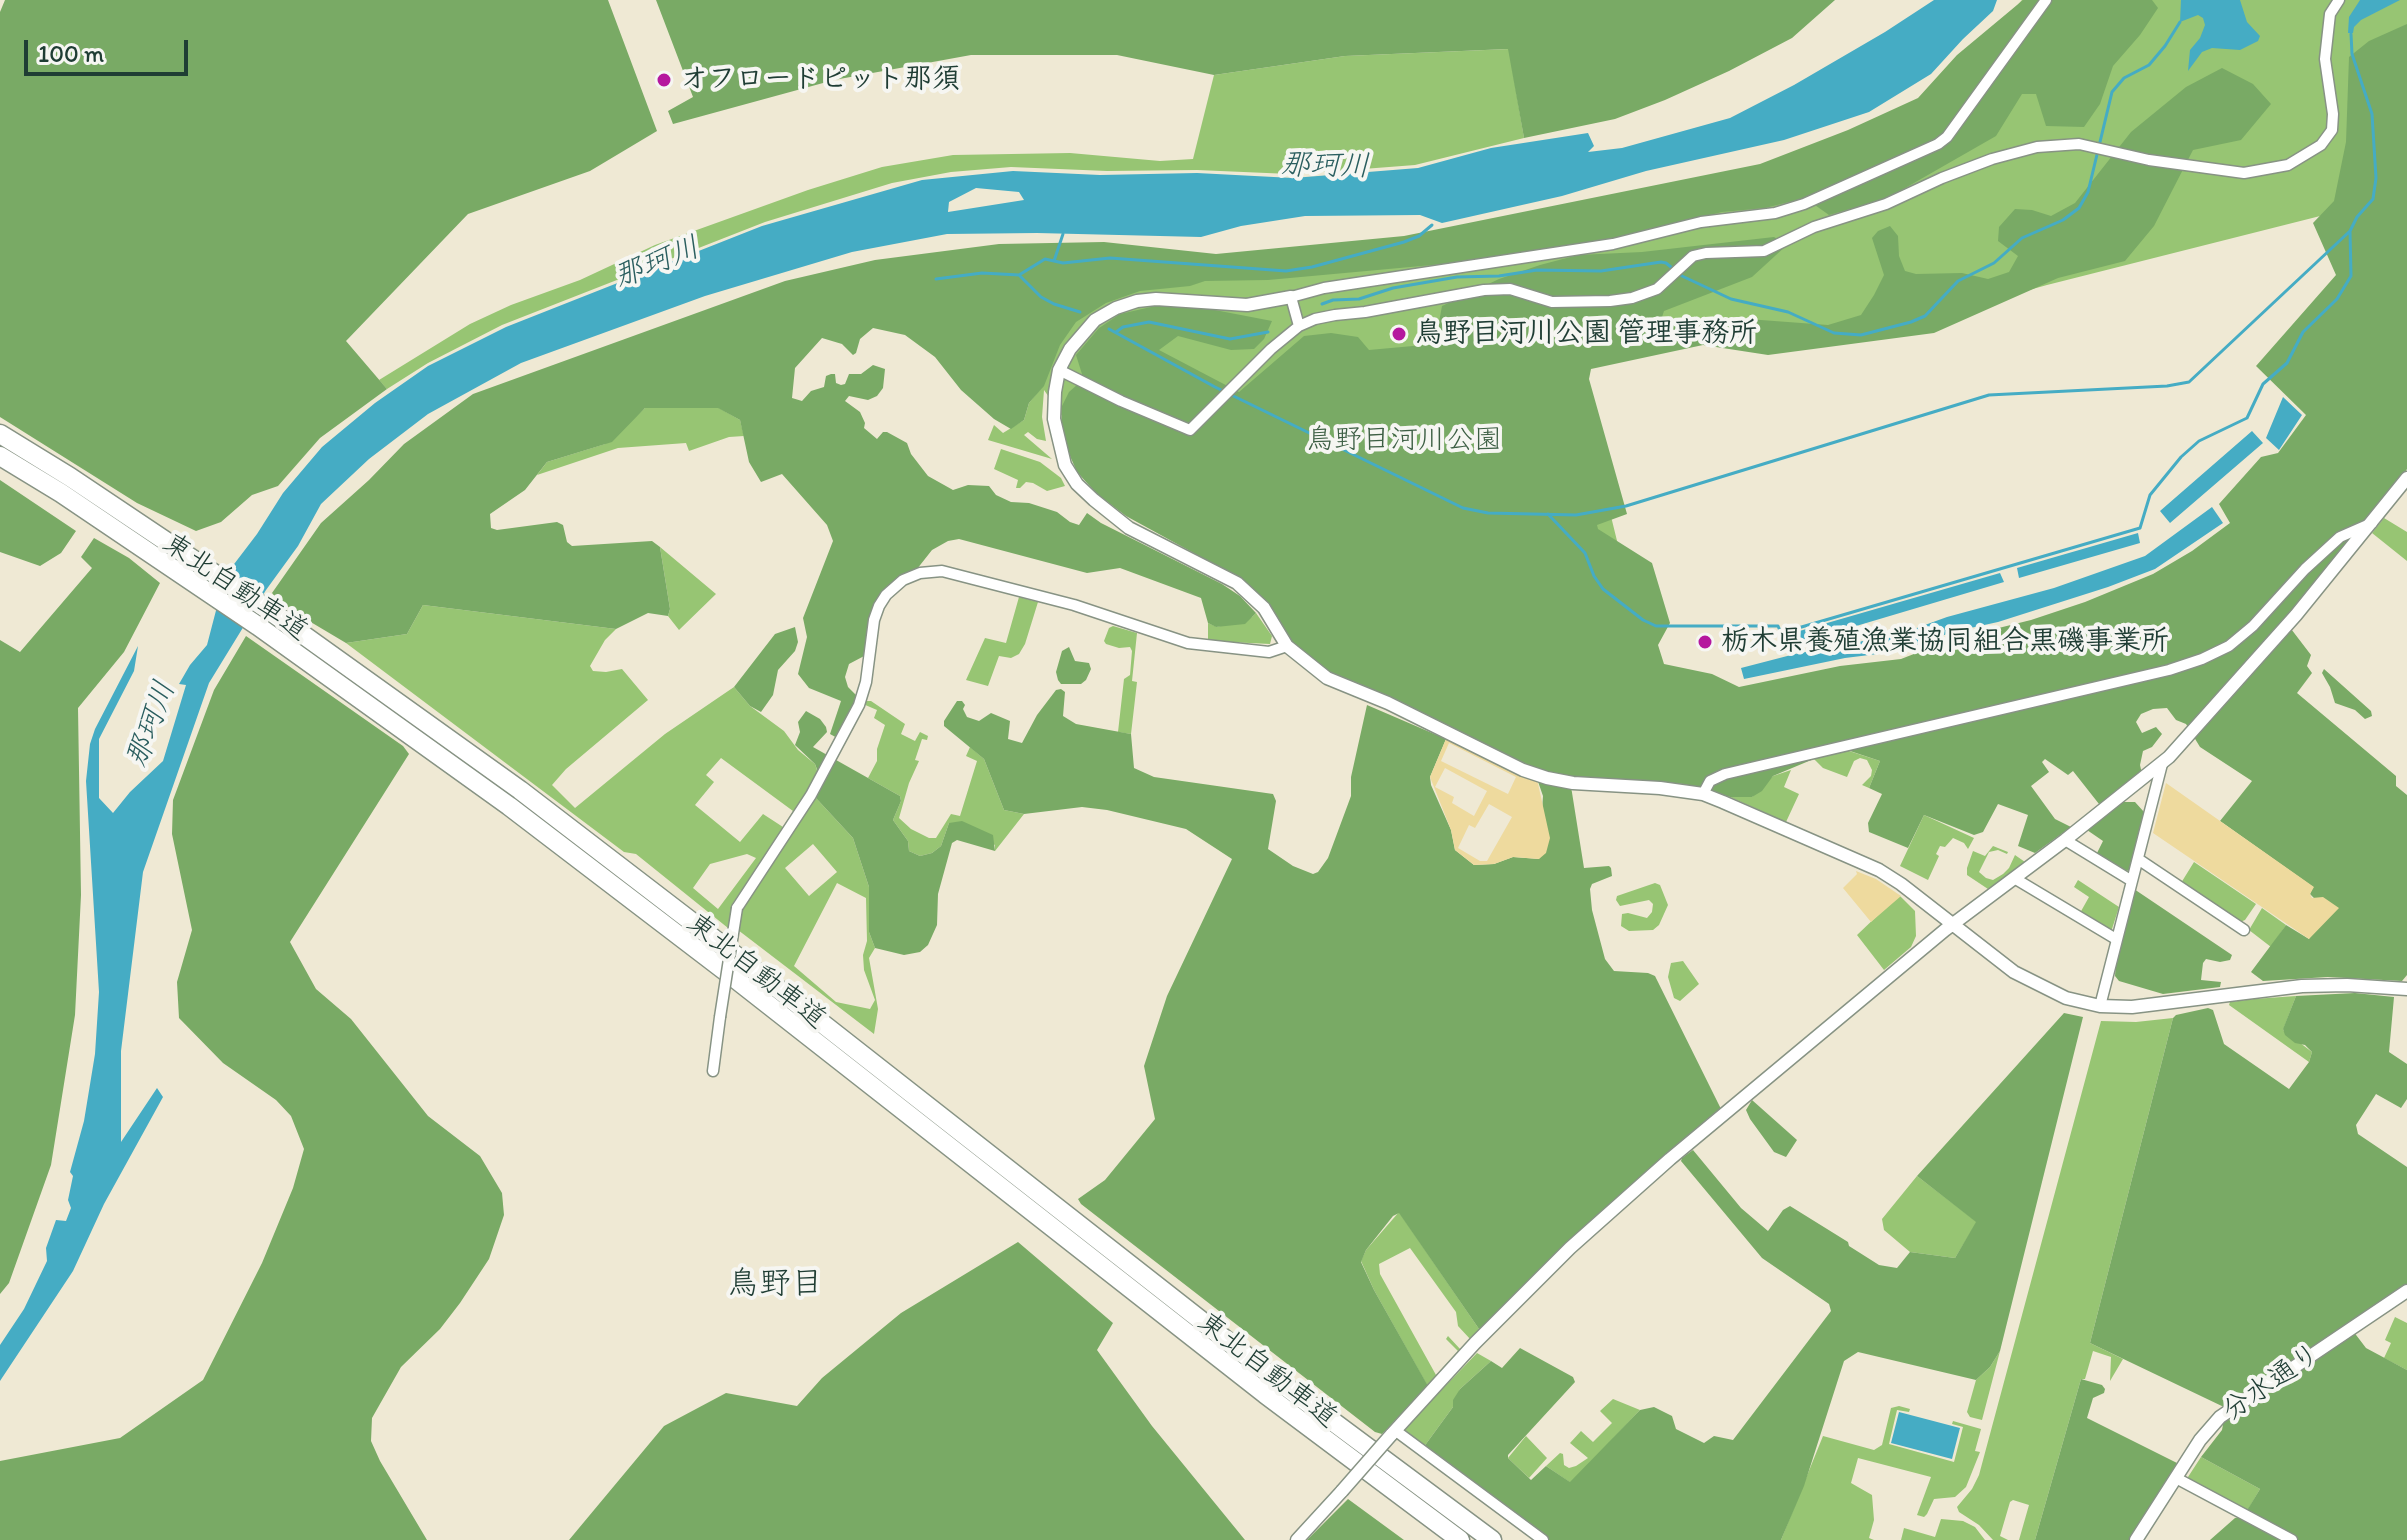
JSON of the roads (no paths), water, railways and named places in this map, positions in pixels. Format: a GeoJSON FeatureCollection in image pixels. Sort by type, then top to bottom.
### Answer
{"type":"FeatureCollection","features":[{"type":"Feature","properties":{"kind":"highway","name":"東北自動車道"},"geometry":{"type":"LineString","coordinates":[[0,434],[136,532],[558,819],[1277,1380],[1492,1540]]}},
{"type":"Feature","properties":{"kind":"highway","name":"東北自動車道"},"geometry":{"type":"LineString","coordinates":[[0,456],[136,532]]}},
{"type":"Feature","properties":{"kind":"highway","name":"東北自動車道"},"geometry":{"type":"LineString","coordinates":[[323,659],[1265,1394],[1460,1540]]}},
{"type":"Feature","properties":{"kind":"street"},"geometry":{"type":"LineString","coordinates":[[2046,0],[1947,137],[1938,144],[1804,204],[1775,213],[1711,220],[1613,244],[1324,288],[1247,305],[1156,299],[1116,308],[1095,320],[1070,349],[1059,370],[1054,419],[1065,465],[1077,484],[1129,528],[1237,583],[1264,608],[1287,646],[1327,678],[1388,703],[1523,770],[1573,783],[1703,794],[1879,870],[1995,960],[2030,983],[2066,998],[2100,1006],[2144,1006],[2302,986],[2407,989]]}},
{"type":"Feature","properties":{"kind":"street"},"geometry":{"type":"LineString","coordinates":[[1059,370],[1190,430],[1271,349],[1299,326],[1315,319],[1484,290],[1510,289],[1552,302],[1632,298],[1657,289],[1693,256],[1764,251],[1814,227],[1886,204],[1992,159],[2049,145],[2089,145],[2149,160],[2244,173],[2271,170],[2304,157],[2321,145],[2332,130],[2333,114],[2325,59],[2330,14],[2339,0]]}},
{"type":"Feature","properties":{"kind":"street"},"geometry":{"type":"LineString","coordinates":[[1291,297],[1299,326]]}},
{"type":"Feature","properties":{"kind":"street"},"geometry":{"type":"LineString","coordinates":[[1297,1540],[1475,1343],[1570,1248],[1952,924],[2162,764],[2218,705],[2374,522],[2402,496],[2407,478]]}},
{"type":"Feature","properties":{"kind":"street"},"geometry":{"type":"LineString","coordinates":[[1703,794],[1710,781],[1725,774],[2155,673],[2202,659],[2229,646],[2253,626],[2305,569],[2340,537],[2374,522]]}},
{"type":"Feature","properties":{"kind":"street"},"geometry":{"type":"LineString","coordinates":[[713,1071],[737,908],[811,795],[859,705],[866,682],[874,620],[879,606],[903,580],[920,573],[942,571],[1074,605],[1188,643],[1269,652],[1287,646]]}},
{"type":"Feature","properties":{"kind":"street"},"geometry":{"type":"LineString","coordinates":[[2100,1006],[2162,764]]}},
{"type":"Feature","properties":{"kind":"street"},"geometry":{"type":"LineString","coordinates":[[2065,840],[2132,881]]}},
{"type":"Feature","properties":{"kind":"street"},"geometry":{"type":"LineString","coordinates":[[2138,859],[2244,930]]}},
{"type":"Feature","properties":{"kind":"street"},"geometry":{"type":"LineString","coordinates":[[2014,878],[2116,939]]}},
{"type":"Feature","properties":{"kind":"street","name":"分水通り"},"geometry":{"type":"LineString","coordinates":[[2136,1540],[2200,1440],[2220,1417],[2407,1291]]}},
{"type":"Feature","properties":{"kind":"street"},"geometry":{"type":"LineString","coordinates":[[1394,1433],[1543,1540]]}},
{"type":"Feature","properties":{"kind":"street"},"geometry":{"type":"LineString","coordinates":[[2176,1478],[2292,1540]]}},
{"type":"Feature","properties":{"kind":"water"},"geometry":{"type":"Polygon","coordinates":[[[1934,0],[1997,0],[1993,11],[1931,74],[1869,112],[1784,140],[1646,171],[1562,196],[1442,223],[1420,215],[1305,216],[1241,226],[1201,237],[947,234],[852,252],[705,296],[521,363],[428,414],[369,459],[321,504],[298,546],[266,590],[209,683],[143,872],[121,1051],[121,1142],[157,1088],[163,1097],[104,1204],[73,1271],[0,1381],[0,1345],[24,1309],[47,1261],[46,1248],[56,1220],[66,1221],[71,1208],[68,1200],[73,1176],[70,1172],[84,1121],[95,1054],[99,992],[86,781],[95,729],[138,646],[134,671],[99,739],[99,798],[113,813],[163,761],[186,685],[179,684],[207,645],[225,576],[283,493],[322,447],[375,403],[428,366],[506,327],[762,226],[922,180],[1013,171],[1100,175],[1197,173],[1293,178],[1418,168],[1491,148],[1588,133],[1594,146],[1588,152],[1622,148],[1730,118],[1885,32],[1934,0]],[[976,188],[949,202],[948,212],[1024,200],[1019,192],[976,188]]]}},
{"type":"Feature","properties":{"kind":"water"},"geometry":{"type":"Polygon","coordinates":[[[2181,0],[2240,0],[2247,22],[2260,36],[2258,41],[2240,50],[2212,48],[2202,52],[2188,71],[2190,50],[2200,38],[2205,25],[2198,15],[2180,22],[2181,0]]]}},
{"type":"Feature","properties":{"kind":"water"},"geometry":{"type":"Polygon","coordinates":[[[2360,0],[2400,0],[2361,20],[2353,33],[2348,33],[2349,17],[2360,0]]]}},
{"type":"Feature","properties":{"kind":"water"},"geometry":{"type":"Polygon","coordinates":[[[2283,397],[2302,415],[2279,450],[2266,438],[2283,397]]]}},
{"type":"Feature","properties":{"kind":"water"},"geometry":{"type":"Polygon","coordinates":[[[2252,431],[2263,443],[2170,523],[2160,511],[2252,431]]]}},
{"type":"Feature","properties":{"kind":"water"},"geometry":{"type":"Polygon","coordinates":[[[2212,507],[2223,523],[2155,569],[2108,587],[1998,622],[1952,632],[1902,651],[1845,658],[1744,679],[1741,668],[1900,634],[1947,617],[2054,588],[2145,556],[2212,507]]]}},
{"type":"Feature","properties":{"kind":"water"},"geometry":{"type":"Polygon","coordinates":[[[2138,533],[2140,543],[2019,578],[2017,568],[2138,533]]]}},
{"type":"Feature","properties":{"kind":"water"},"geometry":{"type":"Polygon","coordinates":[[[2000,573],[2004,582],[1799,643],[1796,632],[2000,573]]]}},
{"type":"Feature","properties":{"kind":"water"},"geometry":{"type":"Polygon","coordinates":[[[1899,1412],[1960,1428],[1952,1459],[1891,1443],[1899,1412]]]}},
{"type":"Feature","properties":{"kind":"waterway"},"geometry":{"type":"LineString","coordinates":[[1322,304],[1457,277],[1499,276],[1537,270],[1601,271],[1661,262],[1682,276],[1731,299],[1788,312],[1834,333],[1861,335],[1911,322],[1925,316],[1958,281],[1994,263],[2022,238],[2063,220],[2079,208],[2088,192],[2112,92],[2124,78],[2149,65],[2180,22]]}},
{"type":"Feature","properties":{"kind":"waterway"},"geometry":{"type":"LineString","coordinates":[[1548,514],[1585,553],[1603,589],[1643,620],[1656,626],[1778,626],[1781,633],[2140,528],[2150,495],[2181,457],[2199,441],[2247,418],[2263,384],[2287,363],[2303,332],[2337,299],[2351,276],[2350,231],[2357,217],[2373,199],[2376,178],[2372,114],[2352,54],[2351,34]]}},
{"type":"Feature","properties":{"kind":"waterway"},"geometry":{"type":"LineString","coordinates":[[1054,261],[1063,263],[1110,258],[1286,271],[1404,242],[1419,236],[1432,225]]}},
{"type":"Feature","properties":{"kind":"waterway"},"geometry":{"type":"LineString","coordinates":[[1109,329],[1215,387],[1463,508],[1488,513],[1576,515],[1626,506],[1989,395],[2167,386],[2189,382],[2350,231]]}},
{"type":"Feature","properties":{"kind":"waterway"},"geometry":{"type":"LineString","coordinates":[[936,279],[982,273],[1019,275],[1045,259],[1054,261],[1063,234]]}},
{"type":"Feature","properties":{"kind":"waterway"},"geometry":{"type":"LineString","coordinates":[[1019,275],[1041,297],[1080,312]]}},
{"type":"Feature","properties":{"kind":"waterway"},"geometry":{"type":"LineString","coordinates":[[1116,332],[1123,327],[1149,322],[1230,339],[1268,332]]}},
{"type":"Feature","properties":{"kind":"place","name":"オフロードピット那須"},"geometry":{"type":"Point","coordinates":[664,80]}},
{"type":"Feature","properties":{"kind":"place","name":"鳥野目河川公園 管理事務所"},"geometry":{"type":"Point","coordinates":[1399,334]}},
{"type":"Feature","properties":{"kind":"place","name":"栃木県養殖漁業協同組合黒磯事業所"},"geometry":{"type":"Point","coordinates":[1705,642]}},
{"type":"Feature","properties":{"kind":"district","name":"鳥野目"},"geometry":{"type":"Point","coordinates":[775,1285]}},
{"type":"Feature","properties":{"kind":"water label","name":"那珂川"},"geometry":{"type":"Point","coordinates":[1325,167]}},
{"type":"Feature","properties":{"kind":"water label","name":"那珂川"},"geometry":{"type":"Point","coordinates":[657,264]}},
{"type":"Feature","properties":{"kind":"water label","name":"那珂川"},"geometry":{"type":"Point","coordinates":[152,725]}},
{"type":"Feature","properties":{"kind":"park label","name":"鳥野目河川公園"},"geometry":{"type":"Point","coordinates":[1404,441]}}]}
